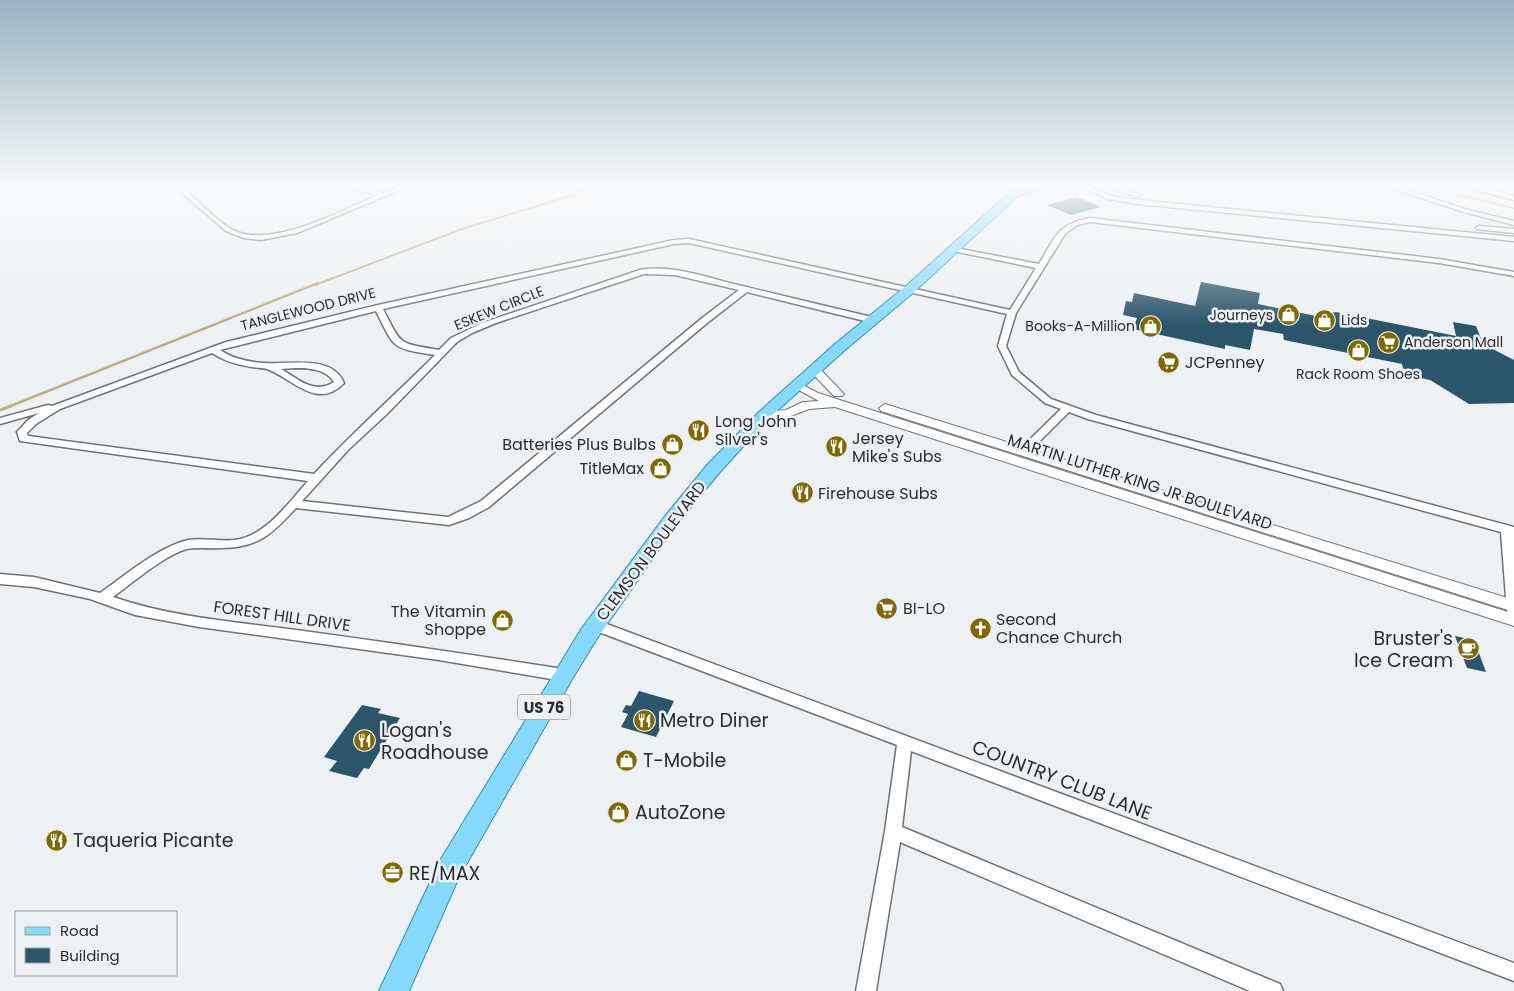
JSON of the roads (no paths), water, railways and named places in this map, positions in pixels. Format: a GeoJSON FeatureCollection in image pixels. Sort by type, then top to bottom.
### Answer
{"type":"FeatureCollection","features":[{"type":"Feature","properties":{"kind":"main road","name":"CLEMSON BOULEVARD"},"geometry":{"type":"LineString","coordinates":[[394,991],[450,868],[563,675],[596,625],[685,502],[764,415],[972,232]]}},
{"type":"Feature","properties":{"kind":"street"},"geometry":{"type":"LineString","coordinates":[[232,232],[249,237],[280,236],[294,232]]}},
{"type":"Feature","properties":{"kind":"street"},"geometry":{"type":"LineString","coordinates":[[1064,232],[1012,313],[1002,346],[1015,373],[1048,400],[1092,417],[1511,530],[1514,611]]}},
{"type":"Feature","properties":{"kind":"street"},"geometry":{"type":"LineString","coordinates":[[1194,232],[1439,261],[1514,274]]}},
{"type":"Feature","properties":{"kind":"street"},"geometry":{"type":"LineString","coordinates":[[1445,232],[1514,239]]}},
{"type":"Feature","properties":{"kind":"street","name":"TANGLEWOOD DRIVE"},"geometry":{"type":"LineString","coordinates":[[315,478],[24,439],[22,432],[32,422],[58,407],[229,344],[378,307],[577,262],[682,241],[705,244],[910,288],[1012,313]]}},
{"type":"Feature","properties":{"kind":"street"},"geometry":{"type":"LineString","coordinates":[[953,249],[1040,268]]}},
{"type":"Feature","properties":{"kind":"street","name":"ESKEW CIRCLE"},"geometry":{"type":"LineString","coordinates":[[101,599],[165,554],[185,545],[235,544],[248,542],[261,535],[271,528],[315,478],[454,340],[464,333],[568,295],[643,272],[670,272],[873,320]]}},
{"type":"Feature","properties":{"kind":"street"},"geometry":{"type":"LineString","coordinates":[[294,504],[448,521],[465,515],[486,504],[704,321],[746,289]]}},
{"type":"Feature","properties":{"kind":"street"},"geometry":{"type":"LineString","coordinates":[[378,307],[394,340],[404,347],[442,353]]}},
{"type":"Feature","properties":{"kind":"street"},"geometry":{"type":"LineString","coordinates":[[213,350],[231,360],[268,366],[294,364],[320,368],[337,378],[339,383],[326,391],[316,393],[268,366]]}},
{"type":"Feature","properties":{"kind":"street","name":"MARTIN LUTHER KING JR BOULEVARD"},"geometry":{"type":"LineString","coordinates":[[815,370],[840,399],[1514,620]]}},
{"type":"Feature","properties":{"kind":"street","name":"MARTIN LUTHER KING JR BOULEVARD"},"geometry":{"type":"LineString","coordinates":[[797,385],[814,395],[840,399],[1024,451],[1514,606]]}},
{"type":"Feature","properties":{"kind":"street"},"geometry":{"type":"LineString","coordinates":[[764,415],[788,413],[807,405],[840,399]]}},
{"type":"Feature","properties":{"kind":"street"},"geometry":{"type":"LineString","coordinates":[[0,420],[58,407]]}},
{"type":"Feature","properties":{"kind":"street"},"geometry":{"type":"LineString","coordinates":[[1024,451],[1068,408]]}},
{"type":"Feature","properties":{"kind":"street","name":"FOREST HILL DRIVE"},"geometry":{"type":"LineString","coordinates":[[0,578],[34,582],[92,595],[135,610],[199,622],[430,654],[563,675]]}},
{"type":"Feature","properties":{"kind":"street","name":"COUNTRY CLUB LANE"},"geometry":{"type":"LineString","coordinates":[[596,625],[1514,972]]}},
{"type":"Feature","properties":{"kind":"street"},"geometry":{"type":"LineString","coordinates":[[866,991],[894,831],[905,742]]}},
{"type":"Feature","properties":{"kind":"street"},"geometry":{"type":"LineString","coordinates":[[894,831],[1273,991]]}},
{"type":"Feature","properties":{"kind":"waterway"},"geometry":{"type":"LineString","coordinates":[[315,285],[453,232]]}},
{"type":"Feature","properties":{"kind":"waterway"},"geometry":{"type":"LineString","coordinates":[[8,407],[318,283]]}},
{"type":"Feature","properties":{"kind":"waterway"},"geometry":{"type":"LineString","coordinates":[[0,410],[11,406]]}},
{"type":"Feature","properties":{"kind":"place","name":"Journeys"},"geometry":{"type":"Point","coordinates":[1289,315]}},
{"type":"Feature","properties":{"kind":"place","name":"Lids"},"geometry":{"type":"Point","coordinates":[1325,320]}},
{"type":"Feature","properties":{"kind":"place","name":"Books-A-Million"},"geometry":{"type":"Point","coordinates":[1151,326]}},
{"type":"Feature","properties":{"kind":"place","name":"Anderson Mall"},"geometry":{"type":"Point","coordinates":[1388,342]}},
{"type":"Feature","properties":{"kind":"place","name":"Rack Room Shoes"},"geometry":{"type":"Point","coordinates":[1358,351]}},
{"type":"Feature","properties":{"kind":"place","name":"JCPenney"},"geometry":{"type":"Point","coordinates":[1169,362]}},
{"type":"Feature","properties":{"kind":"place","name":"Long John Silver's"},"geometry":{"type":"Point","coordinates":[699,430]}},
{"type":"Feature","properties":{"kind":"place","name":"Batteries Plus Bulbs"},"geometry":{"type":"Point","coordinates":[672,444]}},
{"type":"Feature","properties":{"kind":"place","name":"Jersey Mike's Subs"},"geometry":{"type":"Point","coordinates":[836,447]}},
{"type":"Feature","properties":{"kind":"place","name":"TitleMax"},"geometry":{"type":"Point","coordinates":[660,468]}},
{"type":"Feature","properties":{"kind":"place","name":"Firehouse Subs"},"geometry":{"type":"Point","coordinates":[802,493]}},
{"type":"Feature","properties":{"kind":"place","name":"BI-LO"},"geometry":{"type":"Point","coordinates":[887,608]}},
{"type":"Feature","properties":{"kind":"place","name":"The Vitamin Shoppe"},"geometry":{"type":"Point","coordinates":[502,620]}},
{"type":"Feature","properties":{"kind":"place","name":"Second Chance Church"},"geometry":{"type":"Point","coordinates":[980,628]}},
{"type":"Feature","properties":{"kind":"place","name":"Bruster's Ice Cream"},"geometry":{"type":"Point","coordinates":[1469,649]}},
{"type":"Feature","properties":{"kind":"place","name":"Metro Diner"},"geometry":{"type":"Point","coordinates":[644,720]}},
{"type":"Feature","properties":{"kind":"place","name":"Logan's Roadhouse"},"geometry":{"type":"Point","coordinates":[365,741]}},
{"type":"Feature","properties":{"kind":"place","name":"T-Mobile"},"geometry":{"type":"Point","coordinates":[627,760]}},
{"type":"Feature","properties":{"kind":"place","name":"AutoZone"},"geometry":{"type":"Point","coordinates":[619,812]}},
{"type":"Feature","properties":{"kind":"place","name":"Taqueria Picante"},"geometry":{"type":"Point","coordinates":[57,840]}},
{"type":"Feature","properties":{"kind":"place","name":"RE/MAX"},"geometry":{"type":"Point","coordinates":[393,873]}}]}
